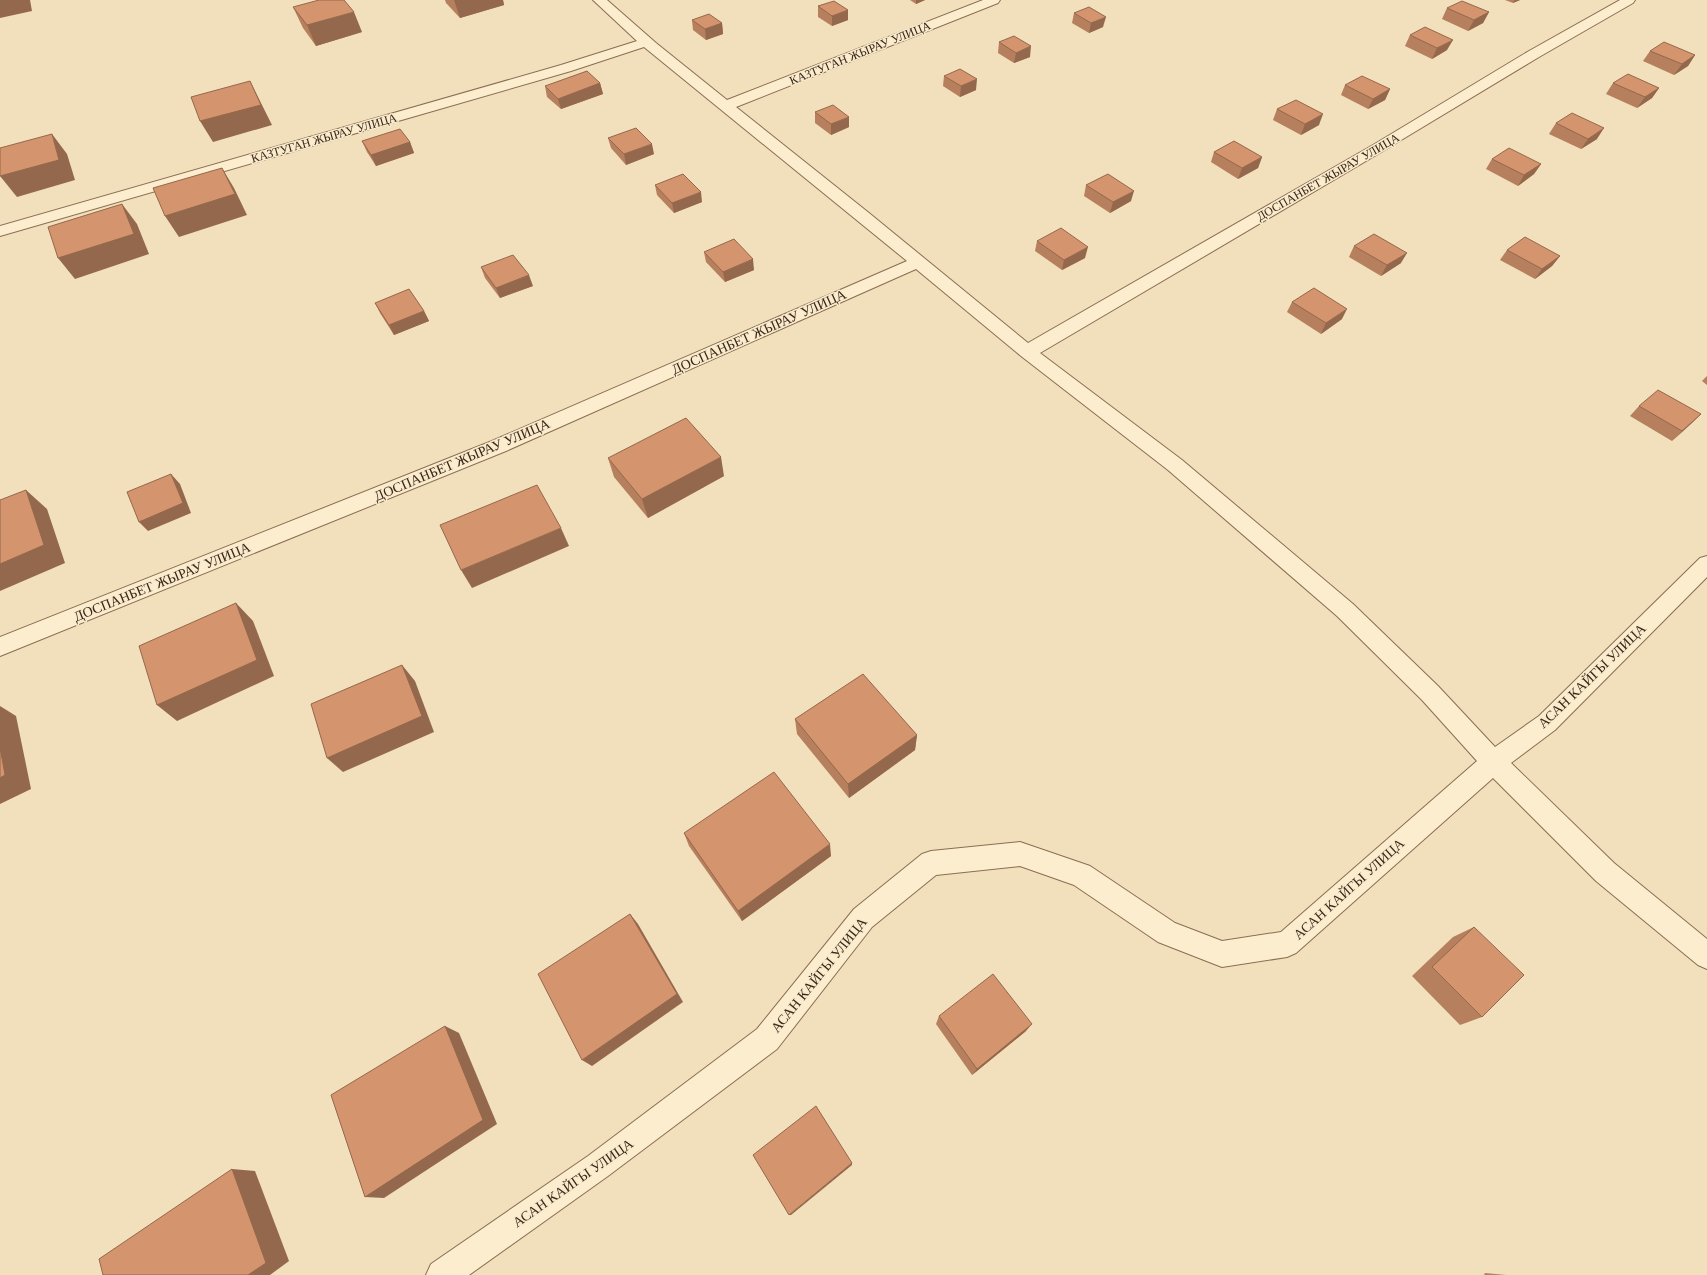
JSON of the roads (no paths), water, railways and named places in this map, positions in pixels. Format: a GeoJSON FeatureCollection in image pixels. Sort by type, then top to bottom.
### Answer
{"type":"FeatureCollection","features":[{"type":"Feature","properties":{"kind":"street"},"geometry":{"type":"LineString","coordinates":[[599,0],[647,42],[1027,352],[1175,465],[1345,610],[1430,693],[1493,762],[1605,872],[1707,956]]}},
{"type":"Feature","properties":{"kind":"street","name":"КАЗТУГАН ЖЫРАУ УЛИЦА"},"geometry":{"type":"LineString","coordinates":[[725,106],[994,0]]}},
{"type":"Feature","properties":{"kind":"street","name":"ДОСПАНБЕТ ЖЫРАУ УЛИЦА"},"geometry":{"type":"LineString","coordinates":[[1027,352],[1378,148],[1534,54],[1629,0]]}},
{"type":"Feature","properties":{"kind":"street","name":"КАЗТУГАН ЖЫРАУ УЛИЦА"},"geometry":{"type":"LineString","coordinates":[[0,231],[566,68],[647,42]]}},
{"type":"Feature","properties":{"kind":"street","name":"ДОСПАНБЕТ ЖЫРАУ УЛИЦА"},"geometry":{"type":"LineString","coordinates":[[0,647],[499,446],[918,262]]}},
{"type":"Feature","properties":{"kind":"street","name":"АСАН КАЙГЫ УЛИЦА"},"geometry":{"type":"LineString","coordinates":[[442,1275],[598,1166],[767,1039],[863,918],[931,863],[1020,854],[1081,876],[1167,933],[1222,954],[1287,944],[1493,762],[1546,723],[1707,564]]}}]}
